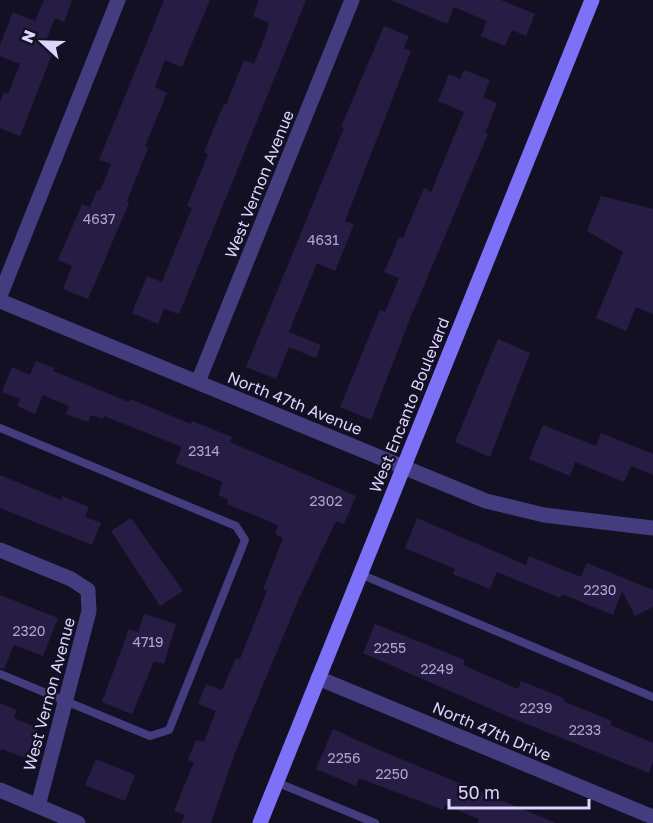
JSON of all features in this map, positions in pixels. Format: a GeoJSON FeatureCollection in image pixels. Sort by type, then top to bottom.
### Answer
{"type":"FeatureCollection","features":[{"type":"Feature","properties":{"kind":"street"},"geometry":{"type":"LineString","coordinates":[[0,296],[118,0]]}},
{"type":"Feature","properties":{"kind":"street","name":"West Vernon Avenue"},"geometry":{"type":"LineString","coordinates":[[198,382],[352,0]]}},
{"type":"Feature","properties":{"kind":"street","name":"West Encanto Boulevard"},"geometry":{"type":"LineString","coordinates":[[260,823],[592,0]]}},
{"type":"Feature","properties":{"kind":"street","name":"North 47th Avenue"},"geometry":{"type":"LineString","coordinates":[[0,301],[486,501],[512,509],[653,528]]}},
{"type":"Feature","properties":{"kind":"street","name":"West Vernon Avenue"},"geometry":{"type":"LineString","coordinates":[[0,550],[71,579],[88,590],[89,611],[38,806]]}},
{"type":"Feature","properties":{"kind":"street","name":"North 47th Drive"},"geometry":{"type":"LineString","coordinates":[[318,678],[653,817]]}},
{"type":"Feature","properties":{"kind":"street"},"geometry":{"type":"LineString","coordinates":[[0,790],[78,823]]}},
{"type":"Feature","properties":{"kind":"lane"},"geometry":{"type":"LineString","coordinates":[[0,428],[236,526],[245,540],[169,730],[150,736],[0,674]]}},
{"type":"Feature","properties":{"kind":"lane"},"geometry":{"type":"LineString","coordinates":[[360,574],[653,697]]}},
{"type":"Feature","properties":{"kind":"lane"},"geometry":{"type":"LineString","coordinates":[[276,782],[375,823]]}},
{"type":"Feature","properties":{"kind":"building"},"geometry":{"type":"Polygon","coordinates":[[[44,0],[72,0],[64,22],[55,18],[44,45],[54,49],[20,136],[0,128],[0,102],[4,92],[8,94],[20,64],[0,56],[0,45],[13,12],[35,21],[44,0]]]}},
{"type":"Feature","properties":{"kind":"building"},"geometry":{"type":"Polygon","coordinates":[[[164,0],[210,0],[182,67],[165,60],[155,87],[167,93],[145,146],[148,148],[127,201],[129,203],[88,299],[63,289],[72,266],[58,260],[82,204],[90,207],[97,190],[100,191],[111,164],[99,160],[164,0]]]}},
{"type":"Feature","properties":{"kind":"building"},"geometry":{"type":"Polygon","coordinates":[[[259,0],[306,0],[179,314],[164,309],[158,324],[132,313],[147,276],[162,282],[192,208],[187,206],[208,154],[204,152],[224,104],[226,105],[244,60],[254,64],[265,37],[269,23],[253,16],[259,0]]]}},
{"type":"Feature","properties":{"kind":"building"},"geometry":{"type":"Polygon","coordinates":[[[391,0],[501,0],[535,14],[526,36],[512,30],[505,46],[481,36],[487,21],[454,7],[447,24],[391,0]]]}},
{"type":"Feature","properties":{"kind":"building"},"geometry":{"type":"Polygon","coordinates":[[[384,26],[409,36],[404,48],[411,51],[345,221],[354,224],[335,271],[317,263],[289,332],[321,345],[316,358],[289,347],[276,379],[246,367],[344,128],[341,127],[384,26]]]}},
{"type":"Feature","properties":{"kind":"building"},"geometry":{"type":"Polygon","coordinates":[[[464,70],[490,80],[483,97],[497,103],[485,133],[488,134],[409,321],[371,420],[340,407],[380,310],[385,312],[399,278],[384,272],[399,237],[403,238],[424,188],[431,192],[464,112],[438,101],[449,74],[460,79],[464,70]]]}},
{"type":"Feature","properties":{"kind":"building"},"geometry":{"type":"Polygon","coordinates":[[[601,196],[653,209],[653,314],[636,307],[626,331],[596,318],[623,252],[587,231],[601,196]]]}},
{"type":"Feature","properties":{"kind":"building"},"geometry":{"type":"Polygon","coordinates":[[[498,339],[530,353],[490,457],[455,442],[498,339]]]}},
{"type":"Feature","properties":{"kind":"building"},"geometry":{"type":"Polygon","coordinates":[[[36,361],[54,368],[53,371],[129,402],[130,399],[191,424],[192,421],[232,437],[230,442],[356,496],[344,524],[336,521],[297,603],[234,755],[211,823],[181,823],[185,815],[174,811],[194,762],[188,760],[196,740],[204,742],[216,711],[198,704],[206,684],[222,690],[236,658],[240,659],[267,591],[263,589],[283,538],[275,534],[278,526],[227,504],[228,499],[218,495],[223,482],[175,463],[182,447],[104,416],[103,419],[91,415],[88,422],[66,414],[69,406],[43,395],[35,414],[17,406],[20,399],[2,392],[12,367],[30,375],[36,361]]]}},
{"type":"Feature","properties":{"kind":"building"},"geometry":{"type":"Polygon","coordinates":[[[543,425],[596,446],[601,433],[653,454],[653,475],[631,466],[624,482],[575,462],[570,476],[529,459],[543,425]]]}},
{"type":"Feature","properties":{"kind":"building"},"geometry":{"type":"Polygon","coordinates":[[[0,475],[61,500],[62,496],[89,507],[85,517],[101,523],[92,545],[0,508],[0,475]]]}},
{"type":"Feature","properties":{"kind":"building"},"geometry":{"type":"Polygon","coordinates":[[[131,518],[183,591],[160,606],[111,531],[131,518]]]}},
{"type":"Feature","properties":{"kind":"building"},"geometry":{"type":"Polygon","coordinates":[[[417,518],[526,565],[529,556],[581,577],[587,563],[653,590],[653,607],[635,616],[622,591],[613,615],[562,594],[560,598],[497,572],[490,589],[453,574],[455,569],[405,548],[417,518]]]}},
{"type":"Feature","properties":{"kind":"building"},"geometry":{"type":"Polygon","coordinates":[[[0,595],[58,618],[43,656],[14,645],[4,669],[0,668],[0,595]]]}},
{"type":"Feature","properties":{"kind":"building"},"geometry":{"type":"Polygon","coordinates":[[[144,614],[176,624],[164,664],[154,661],[132,714],[102,702],[129,629],[138,632],[144,614]]]}},
{"type":"Feature","properties":{"kind":"building"},"geometry":{"type":"Polygon","coordinates":[[[375,624],[465,660],[463,665],[518,689],[521,681],[564,698],[563,701],[612,721],[610,725],[653,743],[653,762],[649,773],[507,716],[363,653],[375,624]]]}},
{"type":"Feature","properties":{"kind":"building"},"geometry":{"type":"Polygon","coordinates":[[[0,703],[17,710],[14,718],[38,728],[26,758],[2,749],[0,751],[0,703]]]}},
{"type":"Feature","properties":{"kind":"building"},"geometry":{"type":"Polygon","coordinates":[[[333,729],[556,823],[478,823],[479,819],[445,805],[443,810],[359,778],[356,786],[316,769],[333,729]]]}},
{"type":"Feature","properties":{"kind":"building"},"geometry":{"type":"Polygon","coordinates":[[[96,759],[135,775],[125,801],[85,785],[96,759]]]}}]}
